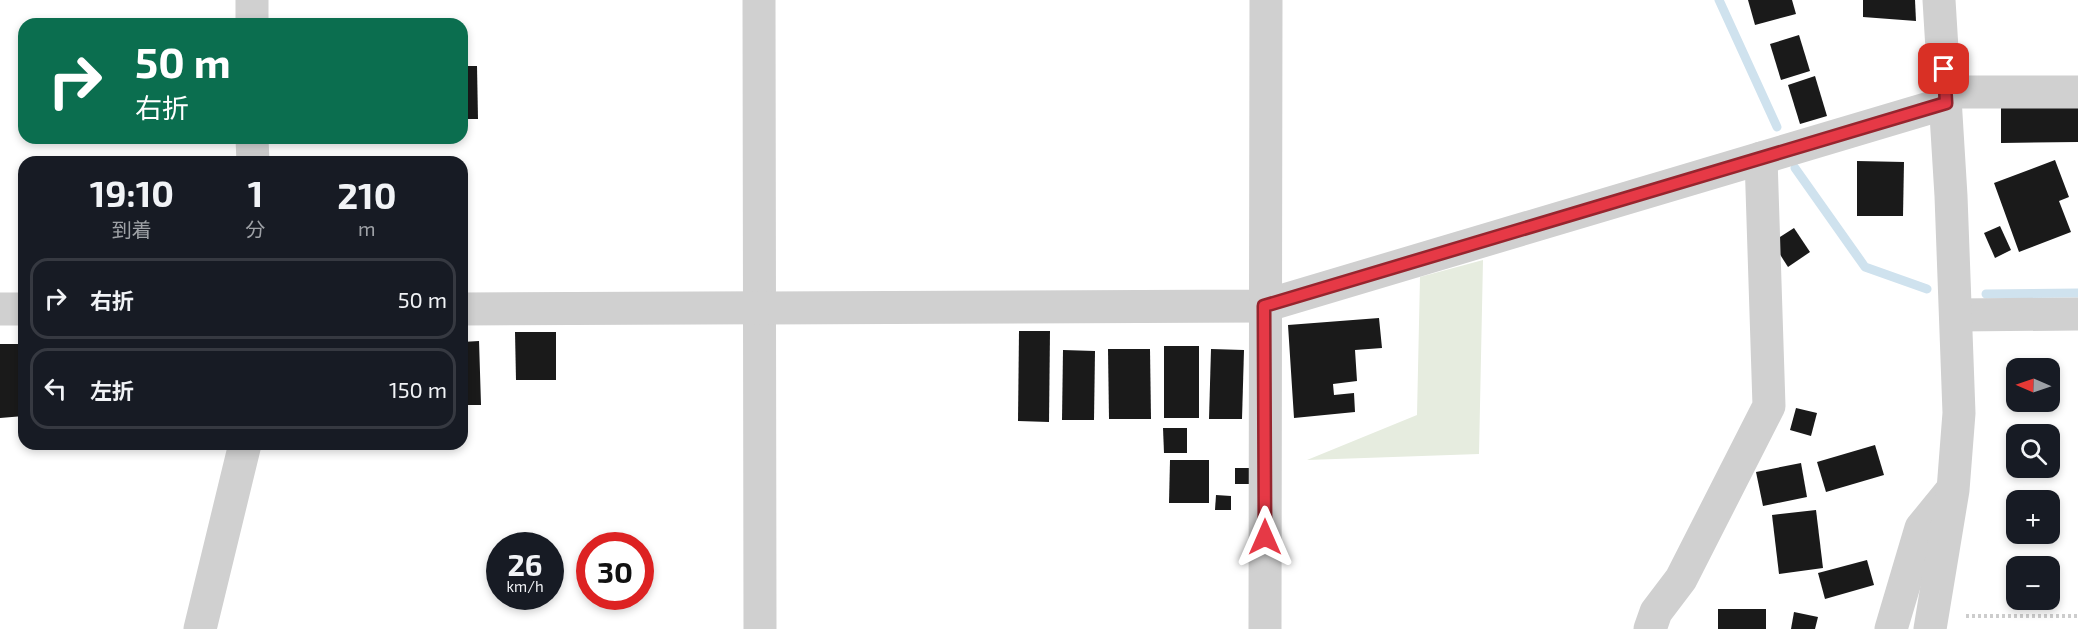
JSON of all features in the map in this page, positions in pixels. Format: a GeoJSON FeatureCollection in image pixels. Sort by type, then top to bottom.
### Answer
{"type":"FeatureCollection","features":[{"type":"Feature","properties":{"kind":"street"},"geometry":{"type":"LineString","coordinates":[[252,0],[252,18]]}},
{"type":"Feature","properties":{"kind":"street"},"geometry":{"type":"LineString","coordinates":[[759,0],[760,629]]}},
{"type":"Feature","properties":{"kind":"street"},"geometry":{"type":"LineString","coordinates":[[1265,629],[1266,0]]}},
{"type":"Feature","properties":{"kind":"street"},"geometry":{"type":"LineString","coordinates":[[1931,623],[1953,490],[1959,413],[1939,0]]}},
{"type":"Feature","properties":{"kind":"street"},"geometry":{"type":"LineString","coordinates":[[468,309],[1264,306],[1761,158],[1945,97],[2078,92]]}},
{"type":"Feature","properties":{"kind":"street"},"geometry":{"type":"LineString","coordinates":[[1650,629],[1656,612],[1681,579],[1768,406],[1761,158]]}},
{"type":"Feature","properties":{"kind":"street"},"geometry":{"type":"LineString","coordinates":[[0,309],[18,309]]}},
{"type":"Feature","properties":{"kind":"street"},"geometry":{"type":"LineString","coordinates":[[1956,315],[2078,314]]}},
{"type":"Feature","properties":{"kind":"street"},"geometry":{"type":"LineString","coordinates":[[200,629],[244,450]]}},
{"type":"Feature","properties":{"kind":"street"},"geometry":{"type":"LineString","coordinates":[[1891,629],[1921,528],[1953,490]]}},
{"type":"Feature","properties":{"kind":"path"},"geometry":{"type":"LineString","coordinates":[[1931,623],[2078,616]]}},
{"type":"Feature","properties":{"kind":"shaded area"},"geometry":{"type":"Polygon","coordinates":[[[1483,260],[1479,454],[1307,460],[1417,415],[1420,277],[1483,260]]]}},
{"type":"Feature","properties":{"kind":"building"},"geometry":{"type":"Polygon","coordinates":[[[1748,0],[1792,0],[1796,14],[1755,25],[1748,0]]]}},
{"type":"Feature","properties":{"kind":"building"},"geometry":{"type":"Polygon","coordinates":[[[1863,0],[1915,0],[1916,21],[1863,17],[1863,0]]]}},
{"type":"Feature","properties":{"kind":"building"},"geometry":{"type":"Polygon","coordinates":[[[1799,35],[1810,71],[1781,80],[1770,44],[1799,35]]]}},
{"type":"Feature","properties":{"kind":"building"},"geometry":{"type":"Polygon","coordinates":[[[468,66],[477,66],[478,119],[468,119],[468,66]]]}},
{"type":"Feature","properties":{"kind":"building"},"geometry":{"type":"Polygon","coordinates":[[[1815,76],[1827,116],[1800,124],[1788,85],[1815,76]]]}},
{"type":"Feature","properties":{"kind":"building"},"geometry":{"type":"Polygon","coordinates":[[[2078,106],[2078,142],[2001,143],[2001,107],[2078,106]]]}},
{"type":"Feature","properties":{"kind":"building"},"geometry":{"type":"Polygon","coordinates":[[[2055,160],[2069,197],[2059,201],[2071,232],[2019,252],[1994,183],[2055,160]]]}},
{"type":"Feature","properties":{"kind":"building"},"geometry":{"type":"Polygon","coordinates":[[[1857,161],[1904,162],[1903,216],[1857,216],[1857,161]]]}},
{"type":"Feature","properties":{"kind":"building"},"geometry":{"type":"Polygon","coordinates":[[[2000,226],[2011,250],[1995,258],[1984,233],[2000,226]]]}},
{"type":"Feature","properties":{"kind":"building"},"geometry":{"type":"Polygon","coordinates":[[[1794,228],[1810,252],[1788,267],[1772,242],[1794,228]]]}},
{"type":"Feature","properties":{"kind":"building"},"geometry":{"type":"Polygon","coordinates":[[[1379,318],[1382,348],[1355,350],[1357,381],[1333,384],[1334,395],[1354,393],[1355,412],[1294,418],[1288,325],[1379,318]]]}},
{"type":"Feature","properties":{"kind":"building"},"geometry":{"type":"Polygon","coordinates":[[[1019,331],[1050,331],[1049,422],[1018,421],[1019,331]]]}},
{"type":"Feature","properties":{"kind":"building"},"geometry":{"type":"Polygon","coordinates":[[[515,332],[556,332],[556,380],[516,380],[515,332]]]}},
{"type":"Feature","properties":{"kind":"building"},"geometry":{"type":"Polygon","coordinates":[[[479,341],[481,405],[468,405],[468,342],[479,341]]]}},
{"type":"Feature","properties":{"kind":"building"},"geometry":{"type":"Polygon","coordinates":[[[0,344],[18,344],[18,416],[0,418],[0,344]]]}},
{"type":"Feature","properties":{"kind":"building"},"geometry":{"type":"Polygon","coordinates":[[[1164,346],[1199,346],[1199,418],[1164,418],[1164,346]]]}},
{"type":"Feature","properties":{"kind":"building"},"geometry":{"type":"Polygon","coordinates":[[[1108,349],[1150,349],[1151,419],[1109,419],[1108,349]]]}},
{"type":"Feature","properties":{"kind":"building"},"geometry":{"type":"Polygon","coordinates":[[[1211,349],[1244,350],[1242,419],[1209,419],[1211,349]]]}},
{"type":"Feature","properties":{"kind":"building"},"geometry":{"type":"Polygon","coordinates":[[[1063,350],[1095,351],[1094,420],[1062,420],[1063,350]]]}},
{"type":"Feature","properties":{"kind":"building"},"geometry":{"type":"Polygon","coordinates":[[[1796,408],[1817,413],[1811,436],[1790,430],[1796,408]]]}},
{"type":"Feature","properties":{"kind":"building"},"geometry":{"type":"Polygon","coordinates":[[[1163,428],[1187,428],[1187,453],[1164,453],[1163,428]]]}},
{"type":"Feature","properties":{"kind":"building"},"geometry":{"type":"Polygon","coordinates":[[[1875,445],[1884,475],[1826,492],[1817,462],[1875,445]]]}},
{"type":"Feature","properties":{"kind":"building"},"geometry":{"type":"Polygon","coordinates":[[[1170,460],[1209,460],[1209,503],[1169,503],[1170,460]]]}},
{"type":"Feature","properties":{"kind":"building"},"geometry":{"type":"Polygon","coordinates":[[[1801,463],[1807,497],[1763,506],[1756,472],[1801,463]]]}},
{"type":"Feature","properties":{"kind":"building"},"geometry":{"type":"Polygon","coordinates":[[[1235,468],[1250,468],[1250,484],[1235,484],[1235,468]]]}},
{"type":"Feature","properties":{"kind":"building"},"geometry":{"type":"Polygon","coordinates":[[[1216,495],[1231,496],[1231,510],[1215,510],[1216,495]]]}},
{"type":"Feature","properties":{"kind":"building"},"geometry":{"type":"Polygon","coordinates":[[[1816,510],[1823,568],[1779,574],[1772,515],[1816,510]]]}},
{"type":"Feature","properties":{"kind":"building"},"geometry":{"type":"Polygon","coordinates":[[[1867,560],[1874,585],[1825,599],[1818,573],[1867,560]]]}},
{"type":"Feature","properties":{"kind":"building"},"geometry":{"type":"Polygon","coordinates":[[[1718,609],[1766,609],[1766,629],[1718,629],[1718,609]]]}},
{"type":"Feature","properties":{"kind":"building"},"geometry":{"type":"Polygon","coordinates":[[[1794,612],[1818,617],[1815,629],[1791,629],[1794,612]]]}},
{"type":"Feature","properties":{"kind":"waterway"},"geometry":{"type":"LineString","coordinates":[[1719,0],[1777,127]]}},
{"type":"Feature","properties":{"kind":"waterway"},"geometry":{"type":"LineString","coordinates":[[1795,168],[1865,267],[1927,289]]}},
{"type":"Feature","properties":{"kind":"waterway"},"geometry":{"type":"LineString","coordinates":[[1986,294],[2078,293]]}},
{"type":"Feature","properties":{"kind":"route"},"geometry":{"type":"LineString","coordinates":[[1265,537],[1264,306],[1946,103],[1944,69]]}}]}
